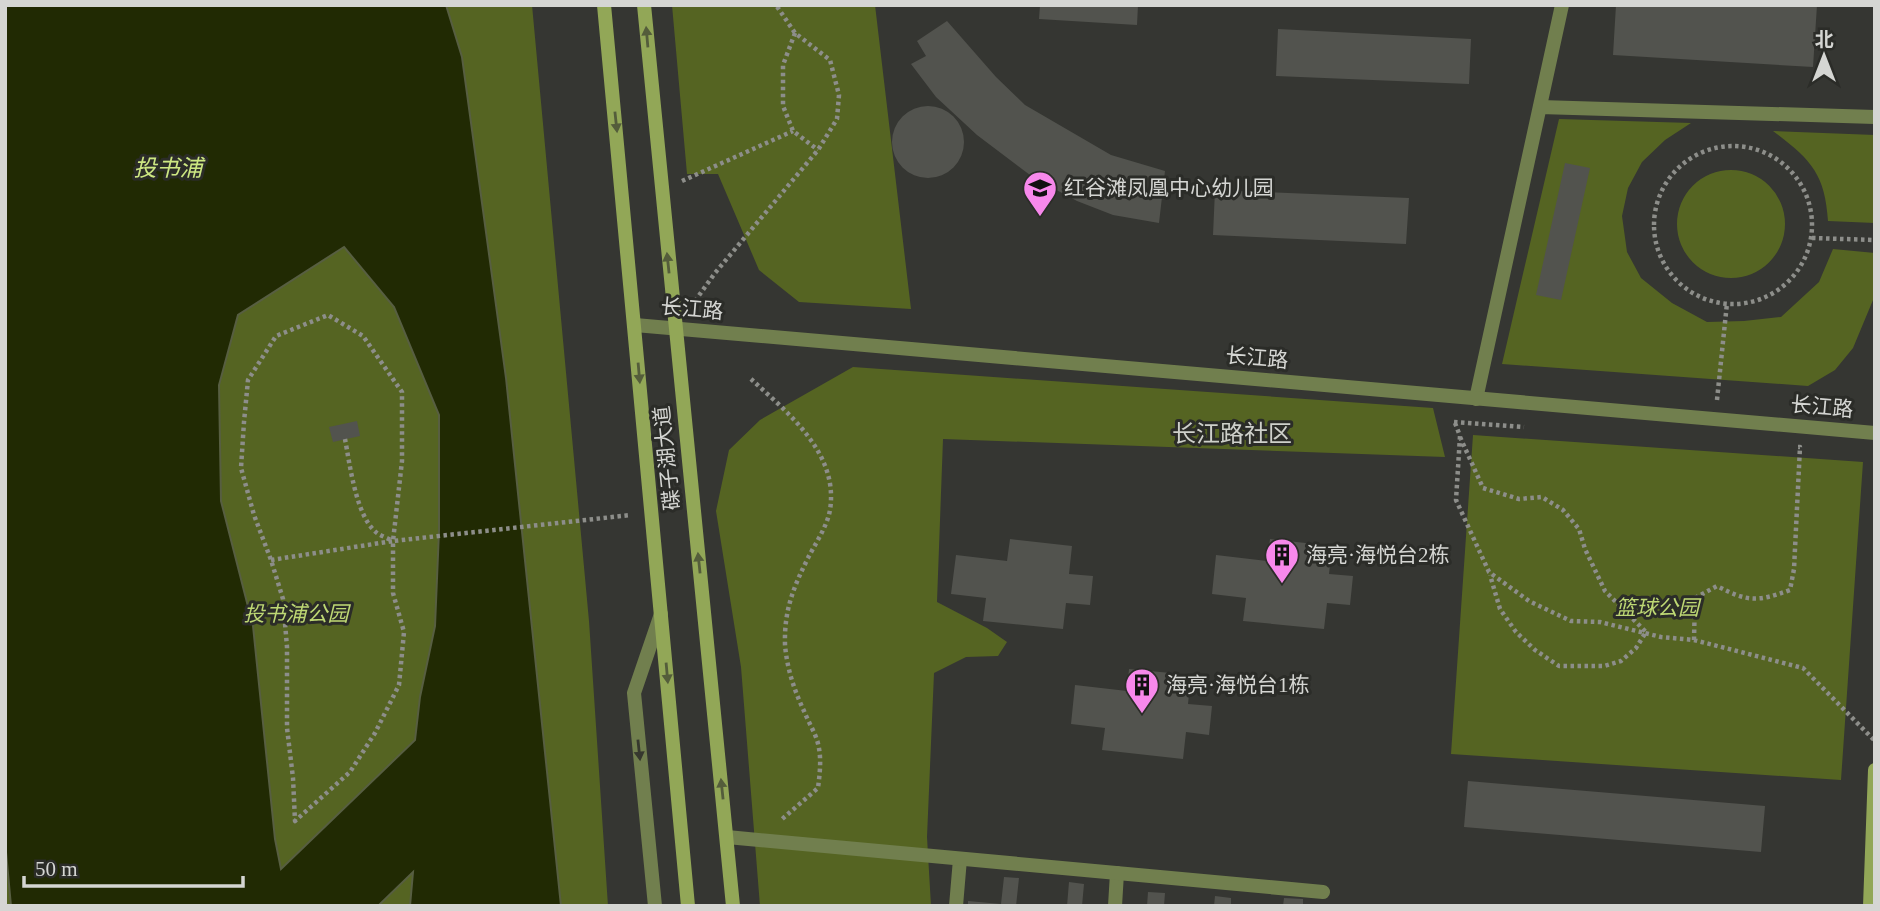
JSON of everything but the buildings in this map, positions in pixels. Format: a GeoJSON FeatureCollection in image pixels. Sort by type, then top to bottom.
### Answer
{"type":"FeatureCollection","features":[{"type":"Feature","properties":{"kind":"main road","name":"碟子湖大道"},"geometry":{"type":"LineString","coordinates":[[604,5],[688,906]]}},
{"type":"Feature","properties":{"kind":"main road","name":"碟子湖大道"},"geometry":{"type":"LineString","coordinates":[[644,5],[733,906]]}},
{"type":"Feature","properties":{"kind":"main road"},"geometry":{"type":"LineString","coordinates":[[1870,906],[1875,771]]}},
{"type":"Feature","properties":{"kind":"street"},"geometry":{"type":"LineString","coordinates":[[1476,399],[1562,5]]}},
{"type":"Feature","properties":{"kind":"street"},"geometry":{"type":"LineString","coordinates":[[1540,107],[1875,117]]}},
{"type":"Feature","properties":{"kind":"street","name":"长江路"},"geometry":{"type":"LineString","coordinates":[[635,325],[1875,433]]}},
{"type":"Feature","properties":{"kind":"street"},"geometry":{"type":"LineString","coordinates":[[654,906],[634,693],[662,613]]}},
{"type":"Feature","properties":{"kind":"street"},"geometry":{"type":"LineString","coordinates":[[727,837],[1323,892]]}},
{"type":"Feature","properties":{"kind":"street"},"geometry":{"type":"LineString","coordinates":[[957,906],[960,859]]}},
{"type":"Feature","properties":{"kind":"street"},"geometry":{"type":"LineString","coordinates":[[1115,906],[1117,873]]}},
{"type":"Feature","properties":{"kind":"path"},"geometry":{"type":"LineString","coordinates":[[675,329],[715,273],[818,150],[837,119],[839,94],[830,60],[796,33],[776,5]]}},
{"type":"Feature","properties":{"kind":"path"},"geometry":{"type":"LineString","coordinates":[[796,33],[783,65],[783,106],[793,131],[818,150]]}},
{"type":"Feature","properties":{"kind":"path"},"geometry":{"type":"LineString","coordinates":[[661,191],[793,131]]}},
{"type":"Feature","properties":{"kind":"path"},"geometry":{"type":"LineString","coordinates":[[1737,146],[1763,152],[1786,165],[1802,186],[1807,198],[1811,211],[1812,238],[1803,263],[1787,284],[1764,298],[1738,304],[1727,303],[1712,301],[1688,290],[1668,271],[1657,247],[1654,222],[1659,198],[1671,176],[1689,159],[1712,149],[1737,146]]}},
{"type":"Feature","properties":{"kind":"path"},"geometry":{"type":"LineString","coordinates":[[1812,238],[1875,240]]}},
{"type":"Feature","properties":{"kind":"path"},"geometry":{"type":"LineString","coordinates":[[1715,419],[1727,303]]}},
{"type":"Feature","properties":{"kind":"path"},"geometry":{"type":"LineString","coordinates":[[328,315],[363,336],[402,392],[402,461],[393,541],[393,593],[404,632],[399,685],[375,733],[350,772],[295,821],[287,728],[284,611],[242,468],[248,380],[276,336],[328,315]]}},
{"type":"Feature","properties":{"kind":"path"},"geometry":{"type":"LineString","coordinates":[[751,379],[797,421],[816,447],[827,468],[830,491],[830,510],[823,529],[791,591],[785,642],[792,680],[817,740],[820,754],[818,788],[758,840]]}},
{"type":"Feature","properties":{"kind":"path"},"geometry":{"type":"LineString","coordinates":[[1444,396],[1483,488],[1520,499],[1542,497],[1563,510],[1579,529],[1605,592],[1646,632]]}},
{"type":"Feature","properties":{"kind":"path"},"geometry":{"type":"LineString","coordinates":[[1454,422],[1537,428]]}},
{"type":"Feature","properties":{"kind":"path"},"geometry":{"type":"LineString","coordinates":[[1460,436],[1456,500],[1489,572],[1500,609],[1516,632],[1535,650],[1559,666],[1604,666],[1621,661],[1636,648],[1646,632]]}},
{"type":"Feature","properties":{"kind":"path"},"geometry":{"type":"LineString","coordinates":[[345,439],[363,514],[376,533],[393,541]]}},
{"type":"Feature","properties":{"kind":"path"},"geometry":{"type":"LineString","coordinates":[[1694,639],[1695,598],[1717,586],[1740,598],[1766,599],[1790,590],[1794,569],[1800,447],[1786,446]]}},
{"type":"Feature","properties":{"kind":"path"},"geometry":{"type":"LineString","coordinates":[[271,560],[393,541],[652,513]]}},
{"type":"Feature","properties":{"kind":"path"},"geometry":{"type":"LineString","coordinates":[[1489,572],[1529,601],[1571,621],[1600,622],[1674,639],[1694,639],[1803,668],[1875,741]]}},
{"type":"Feature","properties":{"kind":"green space","name":"投书浦"},"geometry":{"type":"Polygon","coordinates":[[[5,5],[532,5],[589,621],[608,906],[5,906],[5,5]]]}},
{"type":"Feature","properties":{"kind":"green space"},"geometry":{"type":"Polygon","coordinates":[[[672,5],[875,5],[911,309],[799,302],[759,270],[718,174],[687,174],[672,5]]]}},
{"type":"Feature","properties":{"kind":"green space"},"geometry":{"type":"Polygon","coordinates":[[[1559,119],[1691,123],[1665,140],[1642,162],[1628,188],[1622,216],[1627,252],[1641,278],[1672,303],[1707,322],[1781,317],[1819,282],[1833,249],[1875,253],[1873,300],[1853,348],[1835,370],[1808,386],[1502,364],[1559,119]]]}},
{"type":"Feature","properties":{"kind":"green space"},"geometry":{"type":"Polygon","coordinates":[[[1773,131],[1875,135],[1875,223],[1828,221],[1823,191],[1813,168],[1797,150],[1773,131]]]}},
{"type":"Feature","properties":{"kind":"green space"},"geometry":{"type":"Polygon","coordinates":[[[1731,170],[1752,174],[1770,185],[1781,203],[1785,224],[1781,245],[1770,263],[1752,274],[1731,278],[1710,274],[1692,263],[1681,245],[1677,224],[1681,203],[1692,185],[1710,174],[1731,170]]]}},
{"type":"Feature","properties":{"kind":"green space"},"geometry":{"type":"Polygon","coordinates":[[[853,367],[1433,408],[1445,457],[943,439],[937,602],[987,628],[1007,642],[998,656],[966,657],[934,673],[927,837],[931,906],[760,906],[741,667],[716,511],[729,450],[760,420],[853,367]]]}},
{"type":"Feature","properties":{"kind":"green space","name":"篮球公园"},"geometry":{"type":"Polygon","coordinates":[[[1473,435],[1863,462],[1841,780],[1451,754],[1473,435]]]}},
{"type":"Feature","properties":{"kind":"water","name":"投书浦"},"geometry":{"type":"Polygon","coordinates":[[[5,5],[446,5],[462,57],[506,378],[561,906],[410,906],[413,872],[378,906],[11,906],[5,841],[5,5]],[[344,247],[238,315],[219,385],[221,501],[253,626],[275,839],[281,869],[415,740],[420,697],[435,626],[439,531],[439,415],[394,307],[344,247]]]}},
{"type":"Feature","properties":{"kind":"place","name":"红谷滩凤凰中心幼儿园"},"geometry":{"type":"Point","coordinates":[1040,218]}},
{"type":"Feature","properties":{"kind":"place","name":"海亮·海悦台2栋"},"geometry":{"type":"Point","coordinates":[1282,585]}},
{"type":"Feature","properties":{"kind":"place","name":"海亮·海悦台1栋"},"geometry":{"type":"Point","coordinates":[1142,715]}},
{"type":"Feature","properties":{"kind":"district","name":"长江路社区"},"geometry":{"type":"Point","coordinates":[1232,434]}},
{"type":"Feature","properties":{"kind":"park label","name":"投书浦公园"},"geometry":{"type":"Point","coordinates":[296,614]}}]}
